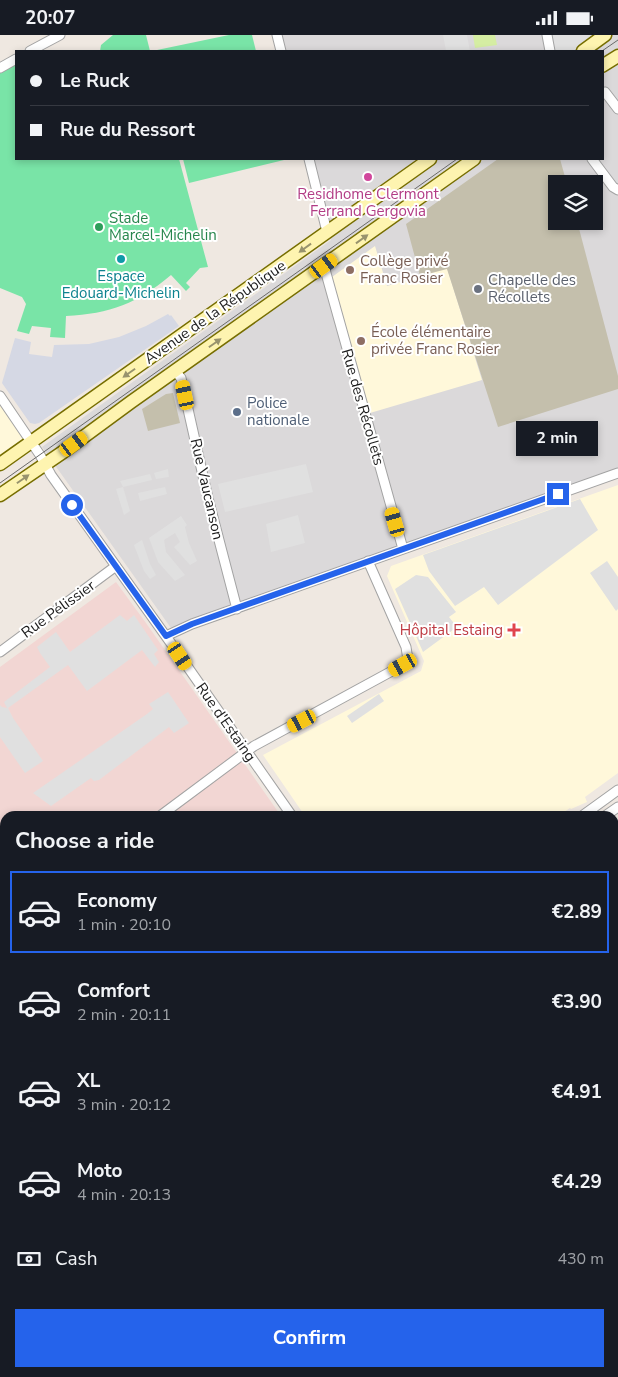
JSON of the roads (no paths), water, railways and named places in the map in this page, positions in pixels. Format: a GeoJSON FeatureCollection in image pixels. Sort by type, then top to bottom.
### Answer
{"type":"FeatureCollection","features":[{"type":"Feature","properties":{"kind":"main road"},"geometry":{"type":"LineString","coordinates":[[584,50],[605,35]]}},
{"type":"Feature","properties":{"kind":"main road"},"geometry":{"type":"LineString","coordinates":[[604,65],[618,56]]}},
{"type":"Feature","properties":{"kind":"main road","name":"Avenue de la République"},"geometry":{"type":"LineString","coordinates":[[0,464],[429,160]]}},
{"type":"Feature","properties":{"kind":"main road","name":"Avenue de la République"},"geometry":{"type":"LineString","coordinates":[[0,495],[43,459],[175,371],[473,160]]}},
{"type":"Feature","properties":{"kind":"street"},"geometry":{"type":"LineString","coordinates":[[32,50],[60,35]]}},
{"type":"Feature","properties":{"kind":"street"},"geometry":{"type":"LineString","coordinates":[[277,35],[281,50]]}},
{"type":"Feature","properties":{"kind":"street"},"geometry":{"type":"LineString","coordinates":[[548,35],[550,50]]}},
{"type":"Feature","properties":{"kind":"street"},"geometry":{"type":"LineString","coordinates":[[0,68],[15,60]]}},
{"type":"Feature","properties":{"kind":"street"},"geometry":{"type":"LineString","coordinates":[[605,92],[618,109]]}},
{"type":"Feature","properties":{"kind":"street"},"geometry":{"type":"LineString","coordinates":[[309,160],[327,232]]}},
{"type":"Feature","properties":{"kind":"street"},"geometry":{"type":"LineString","coordinates":[[593,160],[613,187],[618,190]]}},
{"type":"Feature","properties":{"kind":"street","name":"Rue des Récollets"},"geometry":{"type":"LineString","coordinates":[[324,266],[402,549]]}},
{"type":"Feature","properties":{"kind":"street","name":"Rue Vaucanson"},"geometry":{"type":"LineString","coordinates":[[175,371],[182,378],[208,498],[237,609]]}},
{"type":"Feature","properties":{"kind":"street","name":"Rue d'Estaing"},"geometry":{"type":"LineString","coordinates":[[0,396],[43,459],[51,475],[288,811]]}},
{"type":"Feature","properties":{"kind":"street"},"geometry":{"type":"LineString","coordinates":[[166,636],[192,624],[618,473]]}},
{"type":"Feature","properties":{"kind":"street"},"geometry":{"type":"LineString","coordinates":[[167,811],[254,746],[403,665],[408,660],[406,647],[368,561]]}},
{"type":"Feature","properties":{"kind":"street","name":"Rue Pélissier"},"geometry":{"type":"LineString","coordinates":[[0,652],[116,567]]}},
{"type":"Feature","properties":{"kind":"street"},"geometry":{"type":"LineString","coordinates":[[589,811],[618,790]]}},
{"type":"Feature","properties":{"kind":"tram line"},"geometry":{"type":"LineString","coordinates":[[603,50],[618,40]]}},
{"type":"Feature","properties":{"kind":"tram line"},"geometry":{"type":"LineString","coordinates":[[0,483],[456,160]]}},
{"type":"Feature","properties":{"kind":"place","name":"Residhome Clermont Ferrand Gergovia"},"geometry":{"type":"Point","coordinates":[368,177]}},
{"type":"Feature","properties":{"kind":"place","name":"Stade Marcel-Michelin"},"geometry":{"type":"Point","coordinates":[99,227]}},
{"type":"Feature","properties":{"kind":"place","name":"Espace Edouard-Michelin"},"geometry":{"type":"Point","coordinates":[121,259]}},
{"type":"Feature","properties":{"kind":"place","name":"Collège privé Franc Rosier"},"geometry":{"type":"Point","coordinates":[350,270]}},
{"type":"Feature","properties":{"kind":"place","name":"Chapelle des Récollets"},"geometry":{"type":"Point","coordinates":[478,289]}},
{"type":"Feature","properties":{"kind":"place","name":"École élémentaire privée Franc Rosier"},"geometry":{"type":"Point","coordinates":[361,341]}},
{"type":"Feature","properties":{"kind":"place","name":"Police nationale"},"geometry":{"type":"Point","coordinates":[237,412]}},
{"type":"Feature","properties":{"kind":"place","name":"Hôpital Estaing"},"geometry":{"type":"Point","coordinates":[514,630]}}]}
